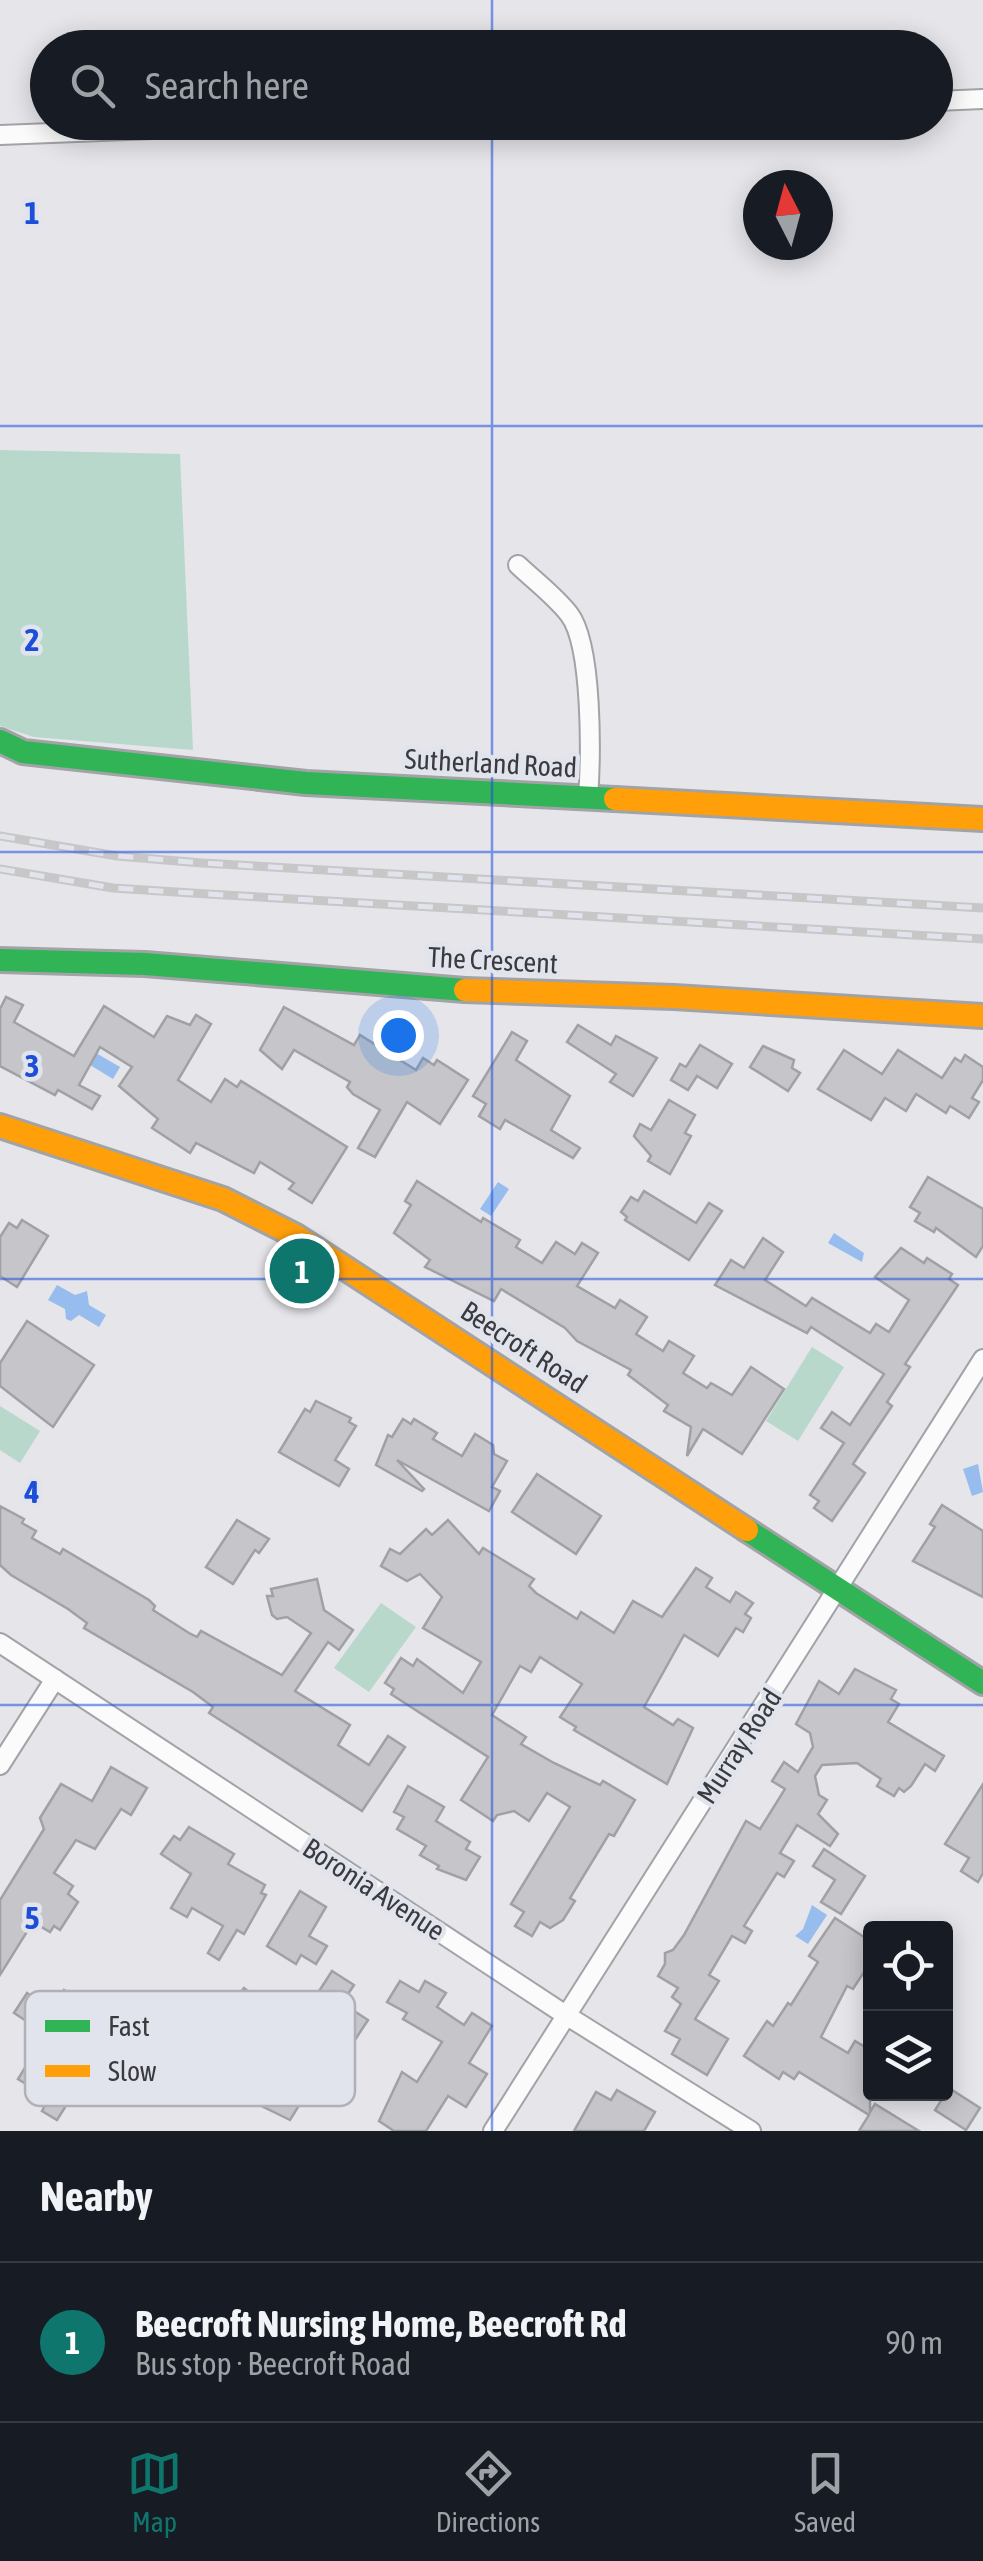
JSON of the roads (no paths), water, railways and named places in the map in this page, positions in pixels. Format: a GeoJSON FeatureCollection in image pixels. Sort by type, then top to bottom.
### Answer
{"type":"FeatureCollection","features":[{"type":"Feature","properties":{"kind":"street"},"geometry":{"type":"LineString","coordinates":[[953,100],[983,99]]}},
{"type":"Feature","properties":{"kind":"street"},"geometry":{"type":"LineString","coordinates":[[0,135],[30,134]]}},
{"type":"Feature","properties":{"kind":"street"},"geometry":{"type":"LineString","coordinates":[[518,565],[572,616],[585,668],[592,749],[588,798]]}},
{"type":"Feature","properties":{"kind":"street","name":"Sutherland Road"},"geometry":{"type":"LineString","coordinates":[[0,741],[23,752],[306,783],[983,819]]}},
{"type":"Feature","properties":{"kind":"street","name":"The Crescent"},"geometry":{"type":"LineString","coordinates":[[0,960],[92,961],[474,990],[983,1016]]}},
{"type":"Feature","properties":{"kind":"street","name":"Beecroft Road"},"geometry":{"type":"LineString","coordinates":[[0,1126],[223,1200],[296,1236],[983,1683]]}},
{"type":"Feature","properties":{"kind":"street","name":"Murray Road"},"geometry":{"type":"LineString","coordinates":[[493,2131],[569,2017],[983,1359]]}},
{"type":"Feature","properties":{"kind":"street","name":"Boronia Avenue"},"geometry":{"type":"LineString","coordinates":[[0,1643],[569,2017],[752,2131]]}},
{"type":"Feature","properties":{"kind":"street"},"geometry":{"type":"LineString","coordinates":[[0,1765],[54,1679]]}},
{"type":"Feature","properties":{"kind":"water"},"geometry":{"type":"Polygon","coordinates":[[[96,1053],[120,1067],[113,1079],[90,1065],[96,1053]]]}},
{"type":"Feature","properties":{"kind":"water"},"geometry":{"type":"Polygon","coordinates":[[[498,1182],[509,1189],[491,1216],[480,1209],[498,1182]]]}},
{"type":"Feature","properties":{"kind":"water"},"geometry":{"type":"Polygon","coordinates":[[[834,1233],[864,1253],[862,1262],[828,1243],[834,1233]]]}},
{"type":"Feature","properties":{"kind":"water"},"geometry":{"type":"Polygon","coordinates":[[[57,1285],[75,1295],[87,1291],[89,1305],[106,1315],[99,1327],[79,1315],[71,1321],[66,1319],[65,1309],[48,1300],[57,1285]]]}},
{"type":"Feature","properties":{"kind":"water"},"geometry":{"type":"Polygon","coordinates":[[[978,1464],[983,1492],[972,1496],[963,1469],[978,1464]]]}},
{"type":"Feature","properties":{"kind":"water"},"geometry":{"type":"Polygon","coordinates":[[[812,1905],[827,1915],[808,1944],[795,1936],[803,1929],[812,1905]]]}},
{"type":"Feature","properties":{"kind":"railway"},"geometry":{"type":"LineString","coordinates":[[0,836],[117,856],[202,863],[983,908]]}},
{"type":"Feature","properties":{"kind":"railway"},"geometry":{"type":"LineString","coordinates":[[0,869],[113,888],[983,939]]}},
{"type":"Feature","properties":{"kind":"place","name":"Beecroft Nursing Home, Beecroft Rd"},"geometry":{"type":"Point","coordinates":[302,1271]}}]}
